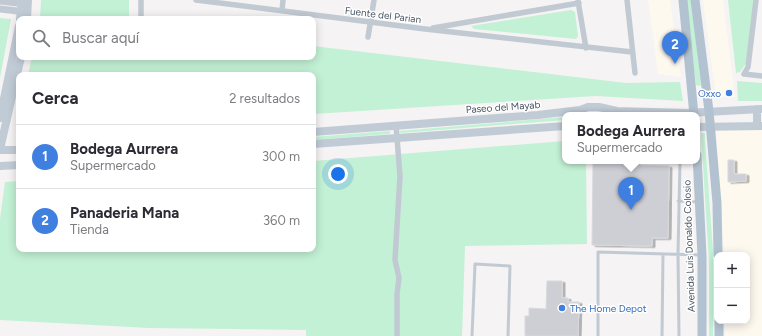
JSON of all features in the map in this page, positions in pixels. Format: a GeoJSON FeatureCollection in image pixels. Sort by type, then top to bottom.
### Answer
{"type":"FeatureCollection","features":[{"type":"Feature","properties":{"kind":"main road"},"geometry":{"type":"LineString","coordinates":[[683,0],[694,112]]}},
{"type":"Feature","properties":{"kind":"main road"},"geometry":{"type":"LineString","coordinates":[[695,0],[709,111],[717,203],[718,252]]}},
{"type":"Feature","properties":{"kind":"main road"},"geometry":{"type":"LineString","coordinates":[[16,43],[2,120],[0,150],[16,150]]}},
{"type":"Feature","properties":{"kind":"main road"},"geometry":{"type":"LineString","coordinates":[[16,72],[20,60]]}},
{"type":"Feature","properties":{"kind":"main road"},"geometry":{"type":"LineString","coordinates":[[2,120],[16,74]]}},
{"type":"Feature","properties":{"kind":"main road","name":"Paseo del Mayab"},"geometry":{"type":"LineString","coordinates":[[563,112],[580,110],[588,107],[599,107],[617,111],[643,112]]}},
{"type":"Feature","properties":{"kind":"main road"},"geometry":{"type":"LineString","coordinates":[[700,127],[760,126],[759,109]]}},
{"type":"Feature","properties":{"kind":"main road","name":"Paseo del Mayab"},"geometry":{"type":"LineString","coordinates":[[700,113],[709,111],[759,109]]}},
{"type":"Feature","properties":{"kind":"main road","name":"Paseo del Mayab"},"geometry":{"type":"LineString","coordinates":[[316,132],[562,112]]}},
{"type":"Feature","properties":{"kind":"main road"},"geometry":{"type":"LineString","coordinates":[[316,144],[562,126]]}},
{"type":"Feature","properties":{"kind":"main road","name":"Avenida Luis Donaldo Colosio"},"geometry":{"type":"LineString","coordinates":[[698,164],[702,255],[702,336]]}},
{"type":"Feature","properties":{"kind":"main road"},"geometry":{"type":"LineString","coordinates":[[0,166],[16,165]]}},
{"type":"Feature","properties":{"kind":"main road"},"geometry":{"type":"LineString","coordinates":[[719,324],[719,336]]}},
{"type":"Feature","properties":{"kind":"street"},"geometry":{"type":"LineString","coordinates":[[3,0],[24,9]]}},
{"type":"Feature","properties":{"kind":"street"},"geometry":{"type":"LineString","coordinates":[[141,0],[141,16]]}},
{"type":"Feature","properties":{"kind":"street","name":"Fuente del Parian"},"geometry":{"type":"LineString","coordinates":[[196,0],[370,23],[502,36],[586,48],[632,52]]}},
{"type":"Feature","properties":{"kind":"street"},"geometry":{"type":"LineString","coordinates":[[282,11],[283,0]]}},
{"type":"Feature","properties":{"kind":"street"},"geometry":{"type":"LineString","coordinates":[[368,37],[374,0]]}},
{"type":"Feature","properties":{"kind":"street"},"geometry":{"type":"LineString","coordinates":[[627,0],[634,73]]}},
{"type":"Feature","properties":{"kind":"street"},"geometry":{"type":"LineString","coordinates":[[756,0],[748,67],[744,74],[762,76]]}},
{"type":"Feature","properties":{"kind":"street"},"geometry":{"type":"LineString","coordinates":[[578,2],[586,48]]}},
{"type":"Feature","properties":{"kind":"street","name":"Fuente del Parian"},"geometry":{"type":"LineString","coordinates":[[425,29],[578,2]]}},
{"type":"Feature","properties":{"kind":"street"},"geometry":{"type":"LineString","coordinates":[[0,9],[24,9]]}},
{"type":"Feature","properties":{"kind":"street"},"geometry":{"type":"LineString","coordinates":[[396,125],[400,176],[395,260],[399,278],[397,294],[397,336]]}},
{"type":"Feature","properties":{"kind":"lane"},"geometry":{"type":"LineString","coordinates":[[679,336],[678,201],[680,164]]}},
{"type":"Feature","properties":{"kind":"lane"},"geometry":{"type":"LineString","coordinates":[[678,201],[700,202]]}},
{"type":"Feature","properties":{"kind":"lane"},"geometry":{"type":"LineString","coordinates":[[598,336],[598,252],[702,255]]}},
{"type":"Feature","properties":{"kind":"lane"},"geometry":{"type":"LineString","coordinates":[[662,336],[664,254]]}},
{"type":"Feature","properties":{"kind":"lane"},"geometry":{"type":"LineString","coordinates":[[472,336],[475,264],[510,266],[508,336]]}},
{"type":"Feature","properties":{"kind":"shaded area"},"geometry":{"type":"Polygon","coordinates":[[[648,0],[670,0],[681,77],[658,74],[648,0]]]}},
{"type":"Feature","properties":{"kind":"shaded area"},"geometry":{"type":"Polygon","coordinates":[[[703,0],[723,0],[735,97],[720,97],[715,90],[703,0]]]}},
{"type":"Feature","properties":{"kind":"shaded area"},"geometry":{"type":"Polygon","coordinates":[[[716,130],[762,130],[762,336],[725,336],[725,324],[750,324],[750,252],[724,252],[716,130]]]}},
{"type":"Feature","properties":{"kind":"green space"},"geometry":{"type":"Polygon","coordinates":[[[41,0],[129,0],[129,16],[40,16],[41,0]]]}},
{"type":"Feature","properties":{"kind":"green space"},"geometry":{"type":"Polygon","coordinates":[[[686,0],[691,0],[701,85],[699,86],[696,85],[686,0]]]}},
{"type":"Feature","properties":{"kind":"green space"},"geometry":{"type":"Polygon","coordinates":[[[728,0],[754,0],[747,62],[740,72],[736,73],[728,0]]]}},
{"type":"Feature","properties":{"kind":"green space"},"geometry":{"type":"Polygon","coordinates":[[[571,10],[575,12],[578,36],[576,39],[474,29],[471,26],[571,10]]]}},
{"type":"Feature","properties":{"kind":"green space"},"geometry":{"type":"Polygon","coordinates":[[[0,18],[11,19],[0,78],[0,18]]]}},
{"type":"Feature","properties":{"kind":"green space"},"geometry":{"type":"Polygon","coordinates":[[[316,46],[626,83],[680,82],[683,101],[596,96],[316,114],[316,72],[29,72],[31,60],[316,60],[316,46]]]}},
{"type":"Feature","properties":{"kind":"green space"},"geometry":{"type":"Polygon","coordinates":[[[737,81],[762,83],[762,101],[738,101],[737,81]]]}},
{"type":"Feature","properties":{"kind":"green space"},"geometry":{"type":"Polygon","coordinates":[[[562,117],[562,120],[401,133],[399,131],[562,117]]]}},
{"type":"Feature","properties":{"kind":"green space"},"geometry":{"type":"Polygon","coordinates":[[[391,132],[389,134],[316,140],[316,137],[391,132]]]}},
{"type":"Feature","properties":{"kind":"green space"},"geometry":{"type":"Polygon","coordinates":[[[702,133],[705,133],[713,251],[713,336],[709,336],[709,261],[702,133]]]}},
{"type":"Feature","properties":{"kind":"green space"},"geometry":{"type":"Polygon","coordinates":[[[562,141],[562,164],[586,164],[587,244],[465,246],[462,336],[306,336],[306,330],[149,328],[0,320],[0,219],[5,182],[16,181],[16,252],[316,252],[316,161],[562,141]]]}},
{"type":"Feature","properties":{"kind":"building"},"geometry":{"type":"Polygon","coordinates":[[[728,160],[734,160],[734,174],[746,174],[746,181],[728,182],[728,160]]]}},
{"type":"Feature","properties":{"kind":"building"},"geometry":{"type":"Polygon","coordinates":[[[593,164],[669,166],[668,238],[652,238],[652,246],[592,245],[593,164]]]}},
{"type":"Feature","properties":{"kind":"building","name":"The Home Depot"},"geometry":{"type":"Polygon","coordinates":[[[547,281],[562,281],[562,298],[568,298],[568,302],[579,302],[578,336],[525,336],[525,316],[529,316],[529,308],[546,309],[547,281]]]}},
{"type":"Feature","properties":{"kind":"place","name":"Panaderia Mana"},"geometry":{"type":"Point","coordinates":[675,64]}},
{"type":"Feature","properties":{"kind":"place","name":"Oxxo"},"geometry":{"type":"Point","coordinates":[729,93]}},
{"type":"Feature","properties":{"kind":"place","name":"Bodega Aurrera"},"geometry":{"type":"Point","coordinates":[631,210]}},
{"type":"Feature","properties":{"kind":"place","name":"The Home Depot"},"geometry":{"type":"Point","coordinates":[562,308]}}]}
